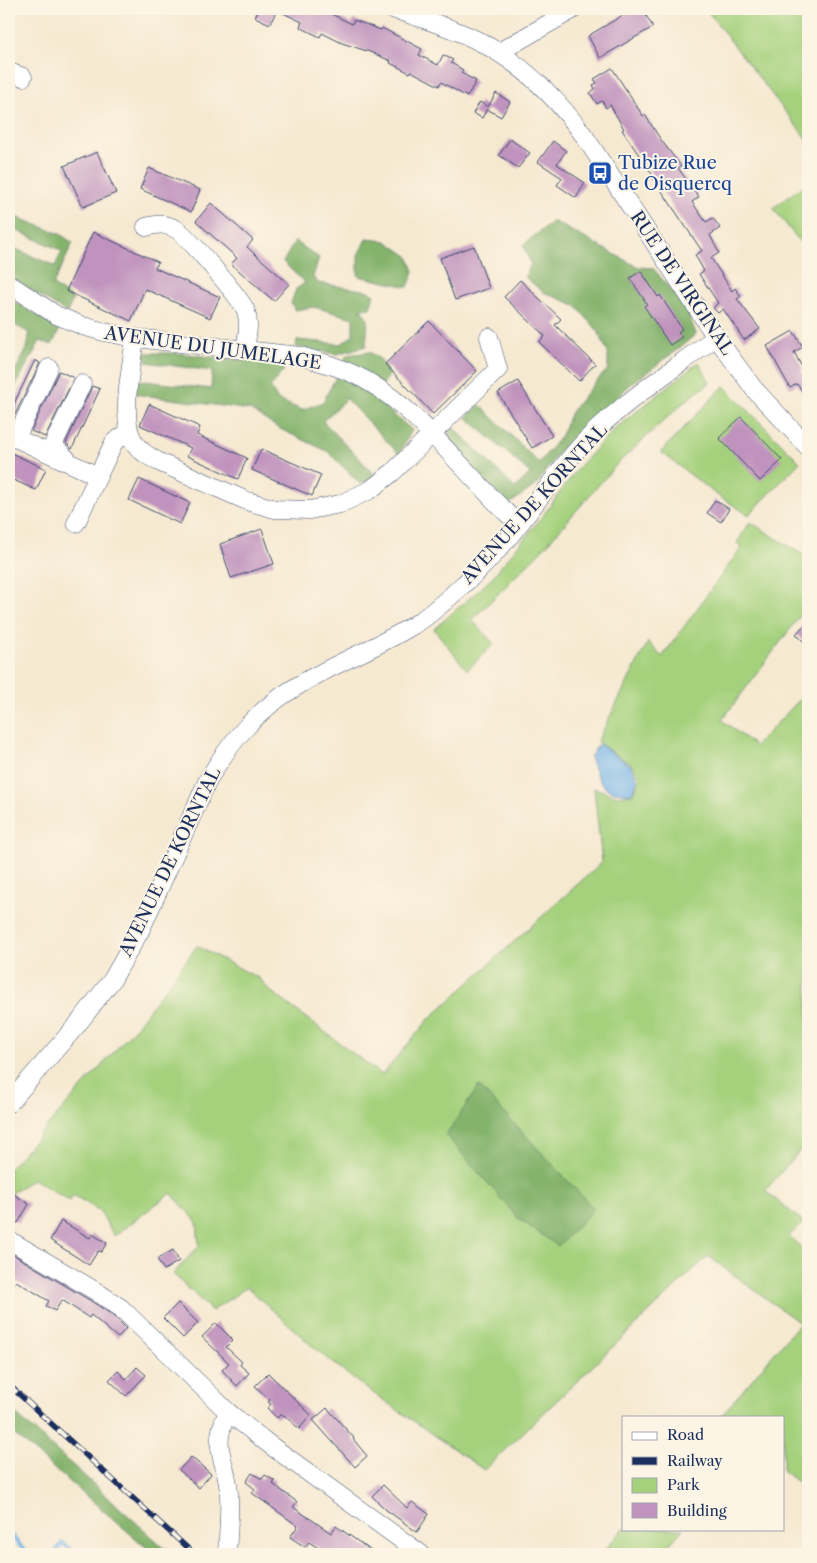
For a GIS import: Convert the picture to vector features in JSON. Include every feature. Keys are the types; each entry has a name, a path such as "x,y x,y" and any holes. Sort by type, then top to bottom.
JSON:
{"street":[{"name":"RUE DE VIRGINAL","path":"392,9 468,35 499,52 529,74 566,110 716,337 754,389 808,446"},
{"path":"499,52 574,9"},
{"path":"146,226 163,223 182,233 237,296 245,308 248,318 248,334 245,349"},
{"name":"AVENUE DU JUMELAGE","path":"9,284 56,315 104,332 135,338 300,356 350,373 394,399 432,434 519,524"},
{"path":"135,338 126,415 129,432 138,448 149,457 247,502 275,509 310,510 340,504 370,490 393,472 498,369 489,337"},
{"name":"AVENUE DE KORNTAL","path":"9,1103 77,1025 112,980 140,931 207,782 219,761 236,738 268,706 299,685 377,646 418,622 467,582 494,555 576,450 612,417 716,337"},
{"path":"49,368 12,437 72,459"},
{"path":"82,384 53,445 98,476"},
{"path":"76,523 114,442 129,432"},
{"path":"9,1240 121,1308 228,1412 270,1445 422,1554"},
{"path":"227,1554 229,1494 220,1453 219,1438 221,1425 228,1412"}],"green space":[{"path":"706,9 808,9 808,141"},
{"path":"808,182 808,252 773,208"},
{"path":"9,214 60,234 73,243 53,285 73,299 67,313 9,276 9,246 55,266 62,251 9,227"},
{"path":"553,221 638,267 653,268 687,310 696,334 628,386 595,423 559,452 536,485 508,505 443,440 453,427 515,488 530,473 466,417 480,405 539,463 560,437 571,412 608,369 608,353 598,331 575,305 543,292 525,277 531,264 523,245"},
{"path":"366,239 386,241 408,256 414,271 408,287 358,276 358,255"},
{"path":"295,241 319,258 313,277 318,283 369,291 374,295 370,308 360,309 368,318 366,346 337,354 296,347 297,340 341,344 353,335 353,318 314,307 295,310 291,303 296,289 305,283 283,262"},
{"path":"9,298 60,329 52,345 40,341 15,387 9,380 26,351 29,338 28,332 9,322"},
{"path":"370,352 381,360 389,376 373,398 412,430 399,454 346,399 323,421 376,476 360,484 327,451 278,428 250,410 135,394 137,380 211,389 212,371 146,362 144,353 176,353 238,360 280,360 284,370 270,387 278,400 302,410 323,402 347,355"},
{"path":"699,362 710,383 684,402 618,463 542,550 472,620 494,644 467,670 434,629 489,581 541,518 581,464 616,428"},
{"path":"724,386 800,462 749,515 717,495 661,452"},
{"path":"750,522 808,558 808,605 722,720 755,746 808,691 808,1141 765,1191 804,1222 789,1236 808,1254 808,1490 784,1472 784,1416 721,1416 800,1323 708,1256 484,1470 356,1381 311,1345 247,1287 212,1311 173,1274 199,1246 197,1222 171,1193 114,1236 100,1211 73,1195 70,1201 33,1179 11,1193 9,1197 9,1169 136,1027 197,946 260,979 269,990 382,1075 429,1019 602,862 594,788 618,796 633,794 640,778 632,765 597,742 648,642 662,657 742,547 737,543"},
{"path":"479,1086 594,1209 558,1246 519,1219 446,1135"},
{"path":"9,1408 171,1554 154,1554 9,1430"},
{"path":"622,1530 682,1530 661,1554 601,1554"}],"water":[{"path":"599,744 631,766 638,780 632,793 614,792 599,780 590,757"}],"building":[{"path":"259,9 321,9 352,24 354,20 381,30 382,28 422,49 419,55 438,65 443,55 453,60 451,63 463,70 461,73 476,81 467,97 441,82 439,86 370,52 342,43 322,33 320,37 300,27 302,22 277,10 270,24 255,17"},
{"path":"633,9 642,9 653,27 600,58 588,36"},
{"path":"612,68 643,116 645,115 681,166 678,168 699,197 692,202 706,222 713,218 720,228 710,235 719,253 711,258 732,291 735,288 741,296 737,299 760,329 744,340 723,309 718,313 713,308 718,303 699,274 704,271 695,255 702,251 622,130 624,129 610,105 606,108 602,101 597,104 590,93 595,89 593,85 597,83 594,79"},
{"path":"496,93 510,102 501,117 487,109 482,118 473,113 480,102 488,107"},
{"path":"510,139 530,153 518,168 499,155"},
{"path":"553,141 566,151 557,164 585,183 576,198 557,185 562,178 538,162"},
{"path":"97,152 116,193 83,207 64,166"},
{"path":"149,168 200,190 191,212 140,189"},
{"path":"211,203 253,240 247,247 289,284 274,301 231,264 237,258 196,221"},
{"path":"93,232 158,262 155,268 220,297 210,318 145,289 131,321 66,291"},
{"path":"474,246 489,288 455,300 440,258"},
{"path":"641,271 658,297 660,295 682,329 678,332 682,337 670,345 644,306 647,304 630,278"},
{"path":"520,280 561,319 555,325 595,364 579,381 539,342 545,336 504,297"},
{"path":"429,321 477,371 433,414 385,364"},
{"path":"793,331 803,347 794,352 808,383 808,400 797,384 790,388 767,346"},
{"path":"35,360 40,363 11,423 9,421 9,414"},
{"path":"59,371 74,378 45,437 31,431"},
{"path":"518,381 552,436 532,448 498,393"},
{"path":"92,386 100,389 72,449 66,443"},
{"path":"149,404 200,427 197,435 247,458 238,479 187,456 191,448 140,425"},
{"path":"741,417 782,460 760,481 719,438"},
{"path":"261,449 321,475 312,496 252,470"},
{"path":"9,452 46,469 36,490 9,478"},
{"path":"139,479 190,503 180,524 129,500"},
{"path":"715,500 729,509 721,522 707,513"},
{"path":"262,529 274,564 231,578 220,544"},
{"path":"808,621 808,646 796,634"},
{"path":"9,1191 29,1204 18,1223 9,1218"},
{"path":"61,1221 90,1238 92,1234 107,1243 101,1252 98,1251 89,1265 50,1240"},
{"path":"173,1250 179,1261 164,1270 157,1259"},
{"path":"9,1252 91,1301 114,1316 126,1328 118,1338 91,1315 89,1318 62,1300 55,1311 46,1306 49,1301 16,1281 9,1294"},
{"path":"178,1303 198,1323 183,1338 163,1318"},
{"path":"216,1323 233,1340 226,1347 242,1362 240,1365 249,1373 237,1386 222,1370 229,1363 202,1337"},
{"path":"137,1367 146,1375 126,1396 109,1380 118,1371 126,1379"},
{"path":"268,1373 311,1415 299,1429 284,1415 281,1414 277,1418 267,1408 271,1404 268,1402 270,1400 255,1386"},
{"path":"327,1408 354,1438 367,1456 355,1467 313,1420"},
{"path":"191,1457 211,1474 199,1488 179,1470"},
{"path":"252,1473 262,1479 265,1475 275,1481 273,1484 297,1502 293,1507 331,1533 336,1526 376,1554 327,1554 309,1542 305,1547 290,1537 298,1526 252,1493 255,1489 246,1482"},
{"path":"383,1485 407,1508 412,1502 429,1514 417,1532 385,1509 372,1496"}],"waterway":[{"path":"9,1533 24,1550 32,1554"},
{"path":"54,1554 62,1543 78,1554"}],"railway":[{"path":"9,1385 194,1554"}],"place":[{"name":"Tubize Rue de Oisquercq","path":"600,173"}]}
